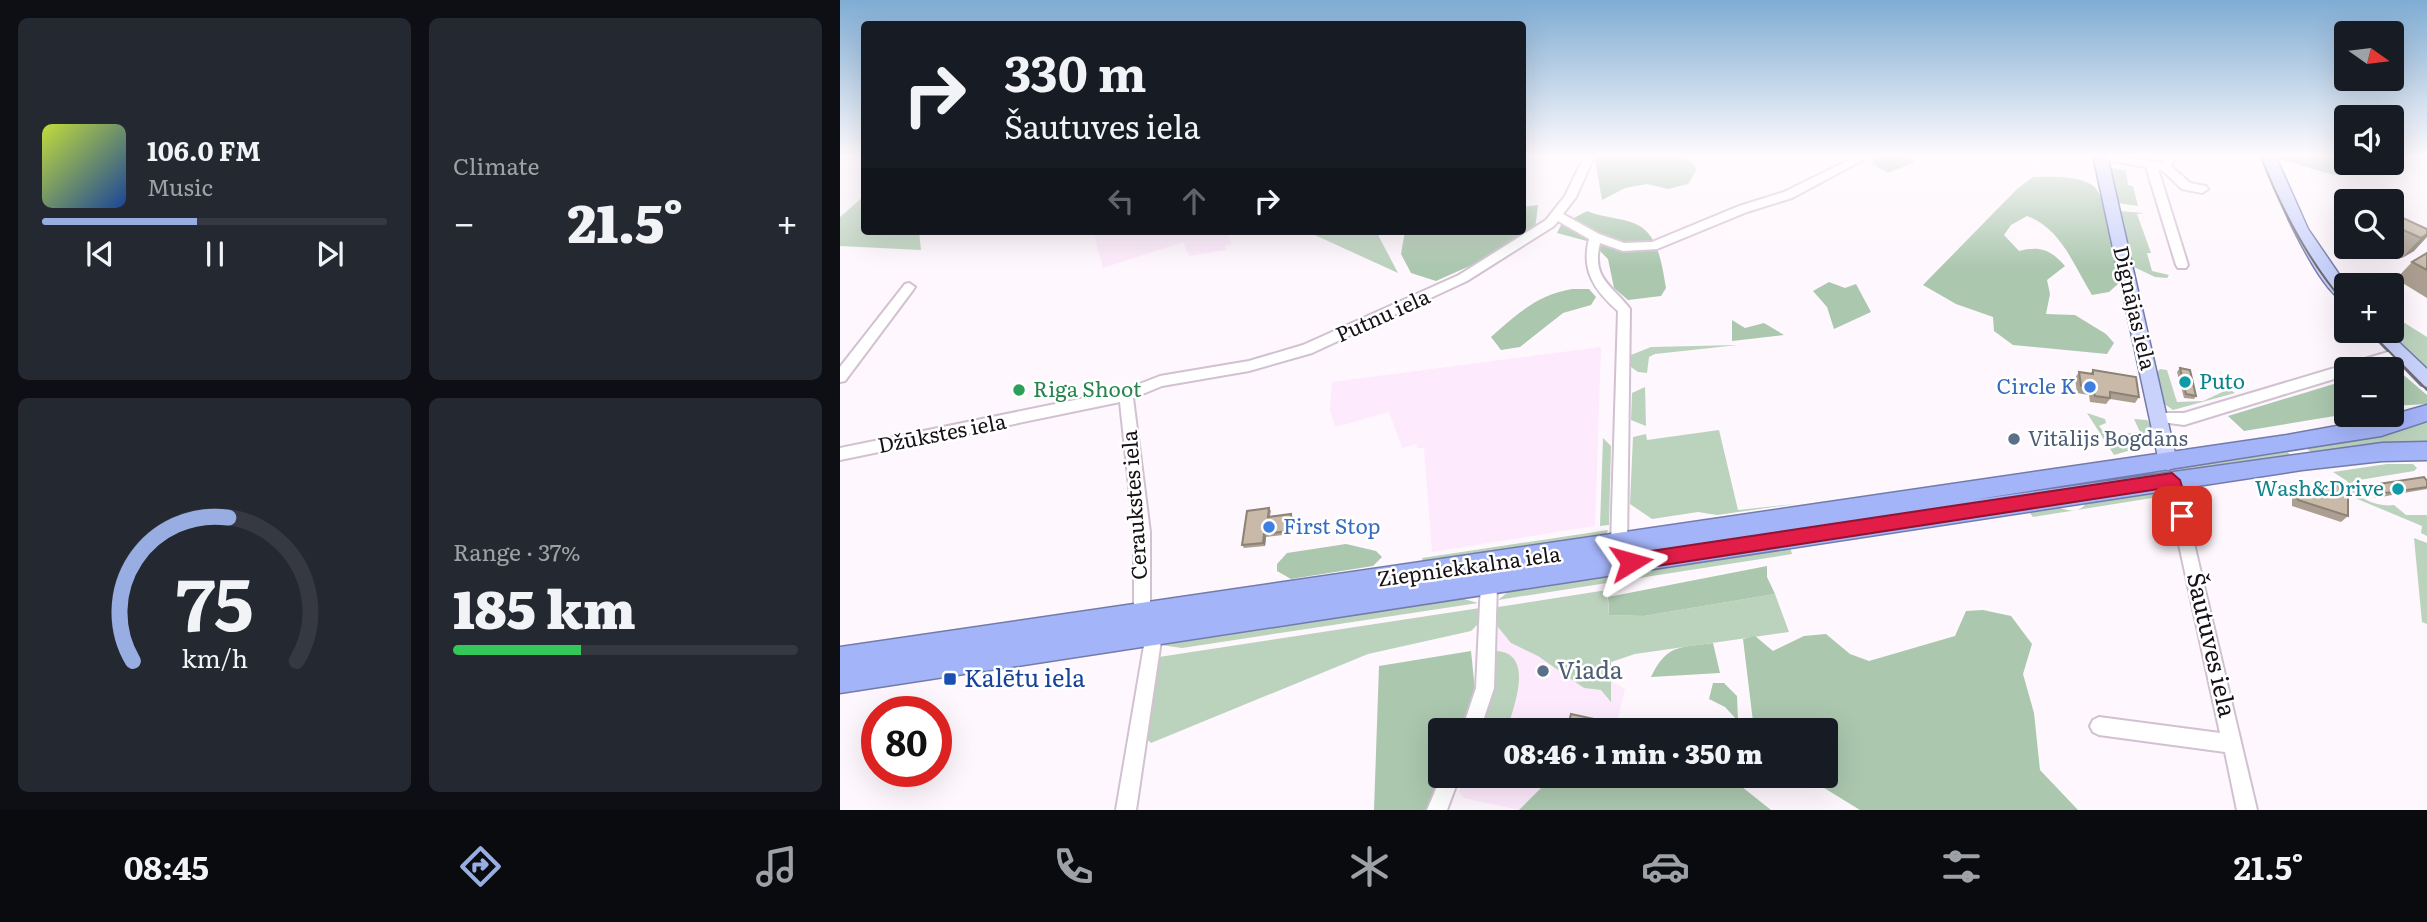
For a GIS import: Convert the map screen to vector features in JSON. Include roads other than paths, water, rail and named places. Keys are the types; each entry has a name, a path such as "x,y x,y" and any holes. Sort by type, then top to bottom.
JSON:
{"highway":[{"name":"Ziepniekkalna iela","path":"840,681 1148,625 2295,452 2427,413"},
{"name":"Ziepniekkalna iela","path":"2295,452 2427,451"},
{"name":"Ziepniekkalna iela","path":"1315,599 1489,583 1614,555"},
{"name":"Ziepniekkalna iela","path":"840,659 1148,625"}],"main road":[{"name":"Dignājas iela","path":"2109,193 2170,471"},
{"path":"2285,193 2299,226 2334,282"},
{"path":"2388,343 2427,380"}],"street":[{"name":"Putnu iela","path":"1126,396 1160,381 1280,358 1329,341 1463,278 1539,232 1556,215 1570,193"},
{"path":"1556,215 1595,237 1623,247 1653,246 1743,209 1792,193"},
{"path":"2160,193 2182,265"},
{"path":"1595,237 1591,251 1597,285 1624,309 1614,555"},
{"path":"840,377 909,286"},
{"path":"2389,357 2398,354"},
{"path":"2159,417 2184,419 2334,374"},
{"name":"Džūkstes iela","path":"840,454 1126,396"},
{"name":"Ceraukstes iela","path":"1126,396 1142,531 1148,625 1126,810"},
{"name":"Šautuves iela","path":"2170,471 2247,810"},
{"path":"1475,718 1485,688 1489,583"},
{"path":"2099,726 2233,744"},
{"path":"1437,810 1446,788"}],"tram line":[{"path":"2276,193 2297,234 2334,290"},
{"path":"2381,343 2427,390"}],"place":[{"name":"Puto","path":"2185,382"},
{"name":"Circle K","path":"2090,387"},
{"name":"Riga Shoot","path":"1019,390"},
{"name":"Vitālijs Bogdāns","path":"2014,439"},
{"name":"Wash&Drive","path":"2398,489"},
{"name":"First Stop","path":"1269,527"},
{"name":"Viada","path":"1543,671"},
{"name":"Kalētu iela","path":"950,679"}]}
